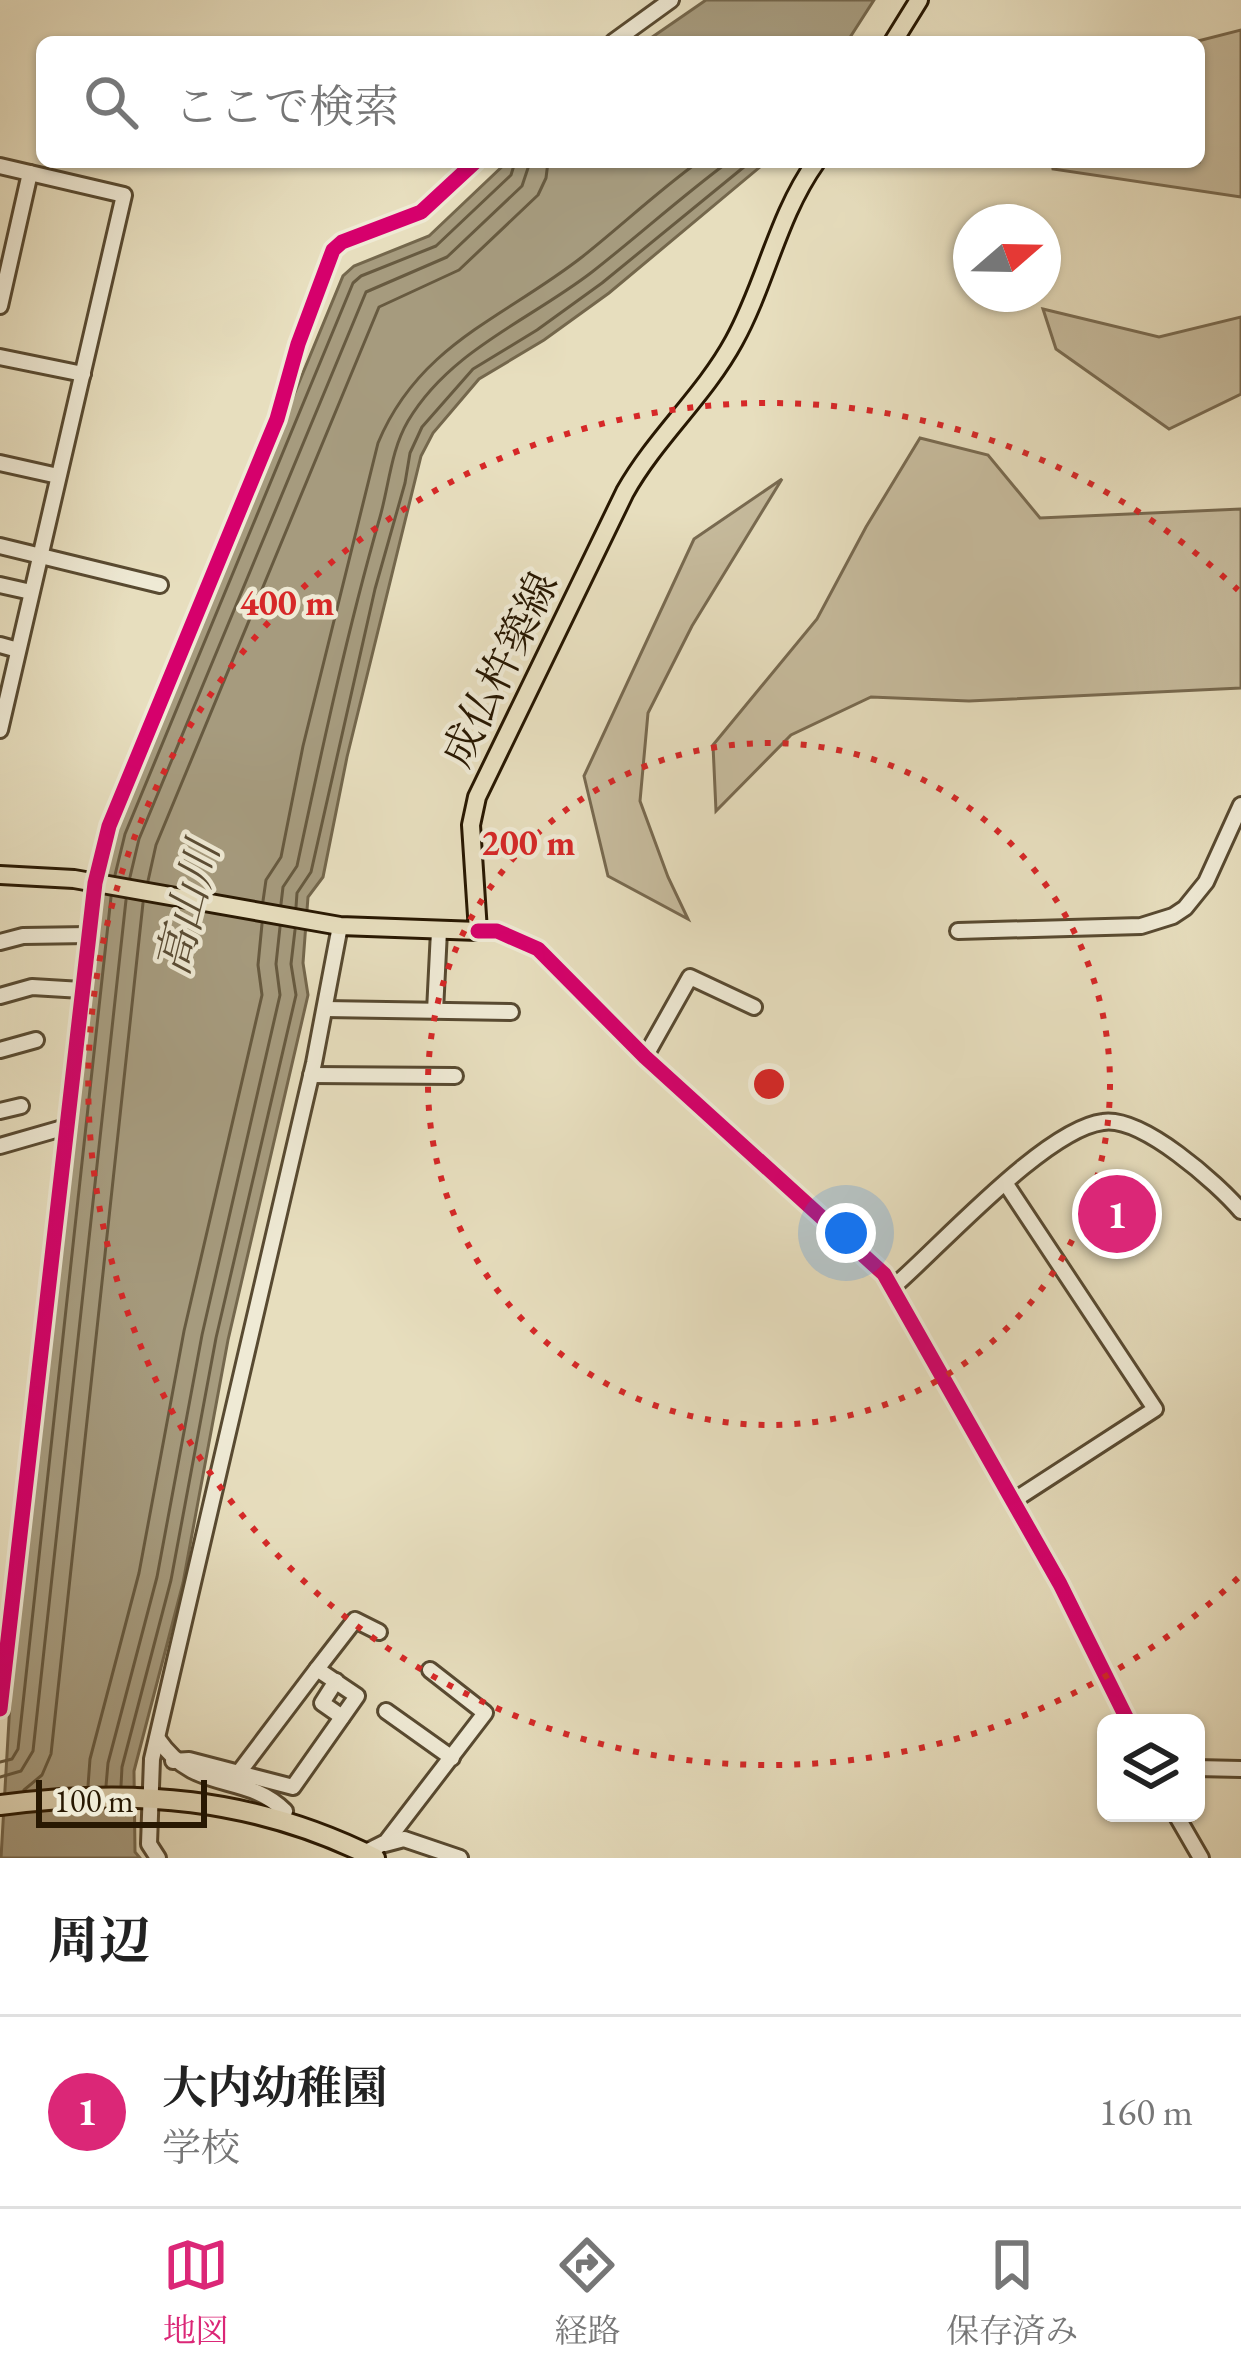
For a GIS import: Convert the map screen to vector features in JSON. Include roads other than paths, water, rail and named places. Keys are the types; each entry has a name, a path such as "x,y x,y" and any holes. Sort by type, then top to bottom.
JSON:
{"highway":[{"path":"0,1805 62,1797 150,1797 219,1806 281,1821 370,1855"}],"main road":[{"path":"897,36 919,0"},
{"name":"成仏杵築線","path":"478,931 470,826 477,796 625,492 644,457 727,353 787,211 812,168"},
{"path":"0,874 37,874 340,926 478,931"}],"street":[{"path":"621,36 671,0"},
{"path":"0,166 124,195 0,730"},
{"path":"0,1709 4,1636 94,883 117,806 277,419 298,344 333,250 342,242 421,212 469,168"},
{"path":"0,306 30,173"},
{"path":"0,357 82,374"},
{"path":"0,463 58,476"},
{"path":"0,546 160,584"},
{"path":"0,584 32,592"},
{"path":"0,645 18,650"},
{"path":"958,931 1141,926 1173,916 1207,882 1241,805"},
{"path":"158,1858 149,1844 152,1759 311,1075 340,926"},
{"path":"435,1011 439,931"},
{"path":"478,931 497,932 538,949 645,1057 884,1274 1060,1584 1125,1714"},
{"path":"0,942 23,936 88,935"},
{"path":"645,1057 690,977 754,1007"},
{"path":"0,996 32,987 82,990"},
{"path":"325,1009 511,1012"},
{"path":"0,1050 36,1040"},
{"path":"311,1075 455,1076"},
{"path":"0,1112 21,1106"},
{"path":"892,1288 1046,1150 1076,1132 1111,1122 1136,1128 1154,1140 1226,1194 1241,1211"},
{"path":"0,1146 66,1127"},
{"path":"1006,1184 1155,1409 1013,1501"},
{"path":"240,1771 355,1620 379,1632"},
{"path":"173,1761 240,1771 293,1787 357,1696 317,1669"},
{"path":"370,1855 386,1842 485,1713 430,1670"},
{"path":"335,1681 322,1702 342,1717"},
{"path":"386,1711 452,1759"},
{"path":"158,1739 173,1761 275,1801 285,1811 281,1821"},
{"path":"1205,1768 1241,1769"},
{"path":"1180,1822 1201,1858"},
{"path":"370,1855 404,1839 460,1858"}],"water":[{"path":"706,0 874,0 851,36 654,36"},
{"name":"高山川","path":"501,168 759,168 609,293 479,379 433,433 421,456 347,757 323,877 308,897 303,963 308,995 228,1340 183,1583 134,1771 135,1852 140,1858 1,1858 12,1668 99,895 114,830 343,276 354,266 429,236"}],"place":[{"name":"大内幼稚園","path":"1117,1214"}]}
